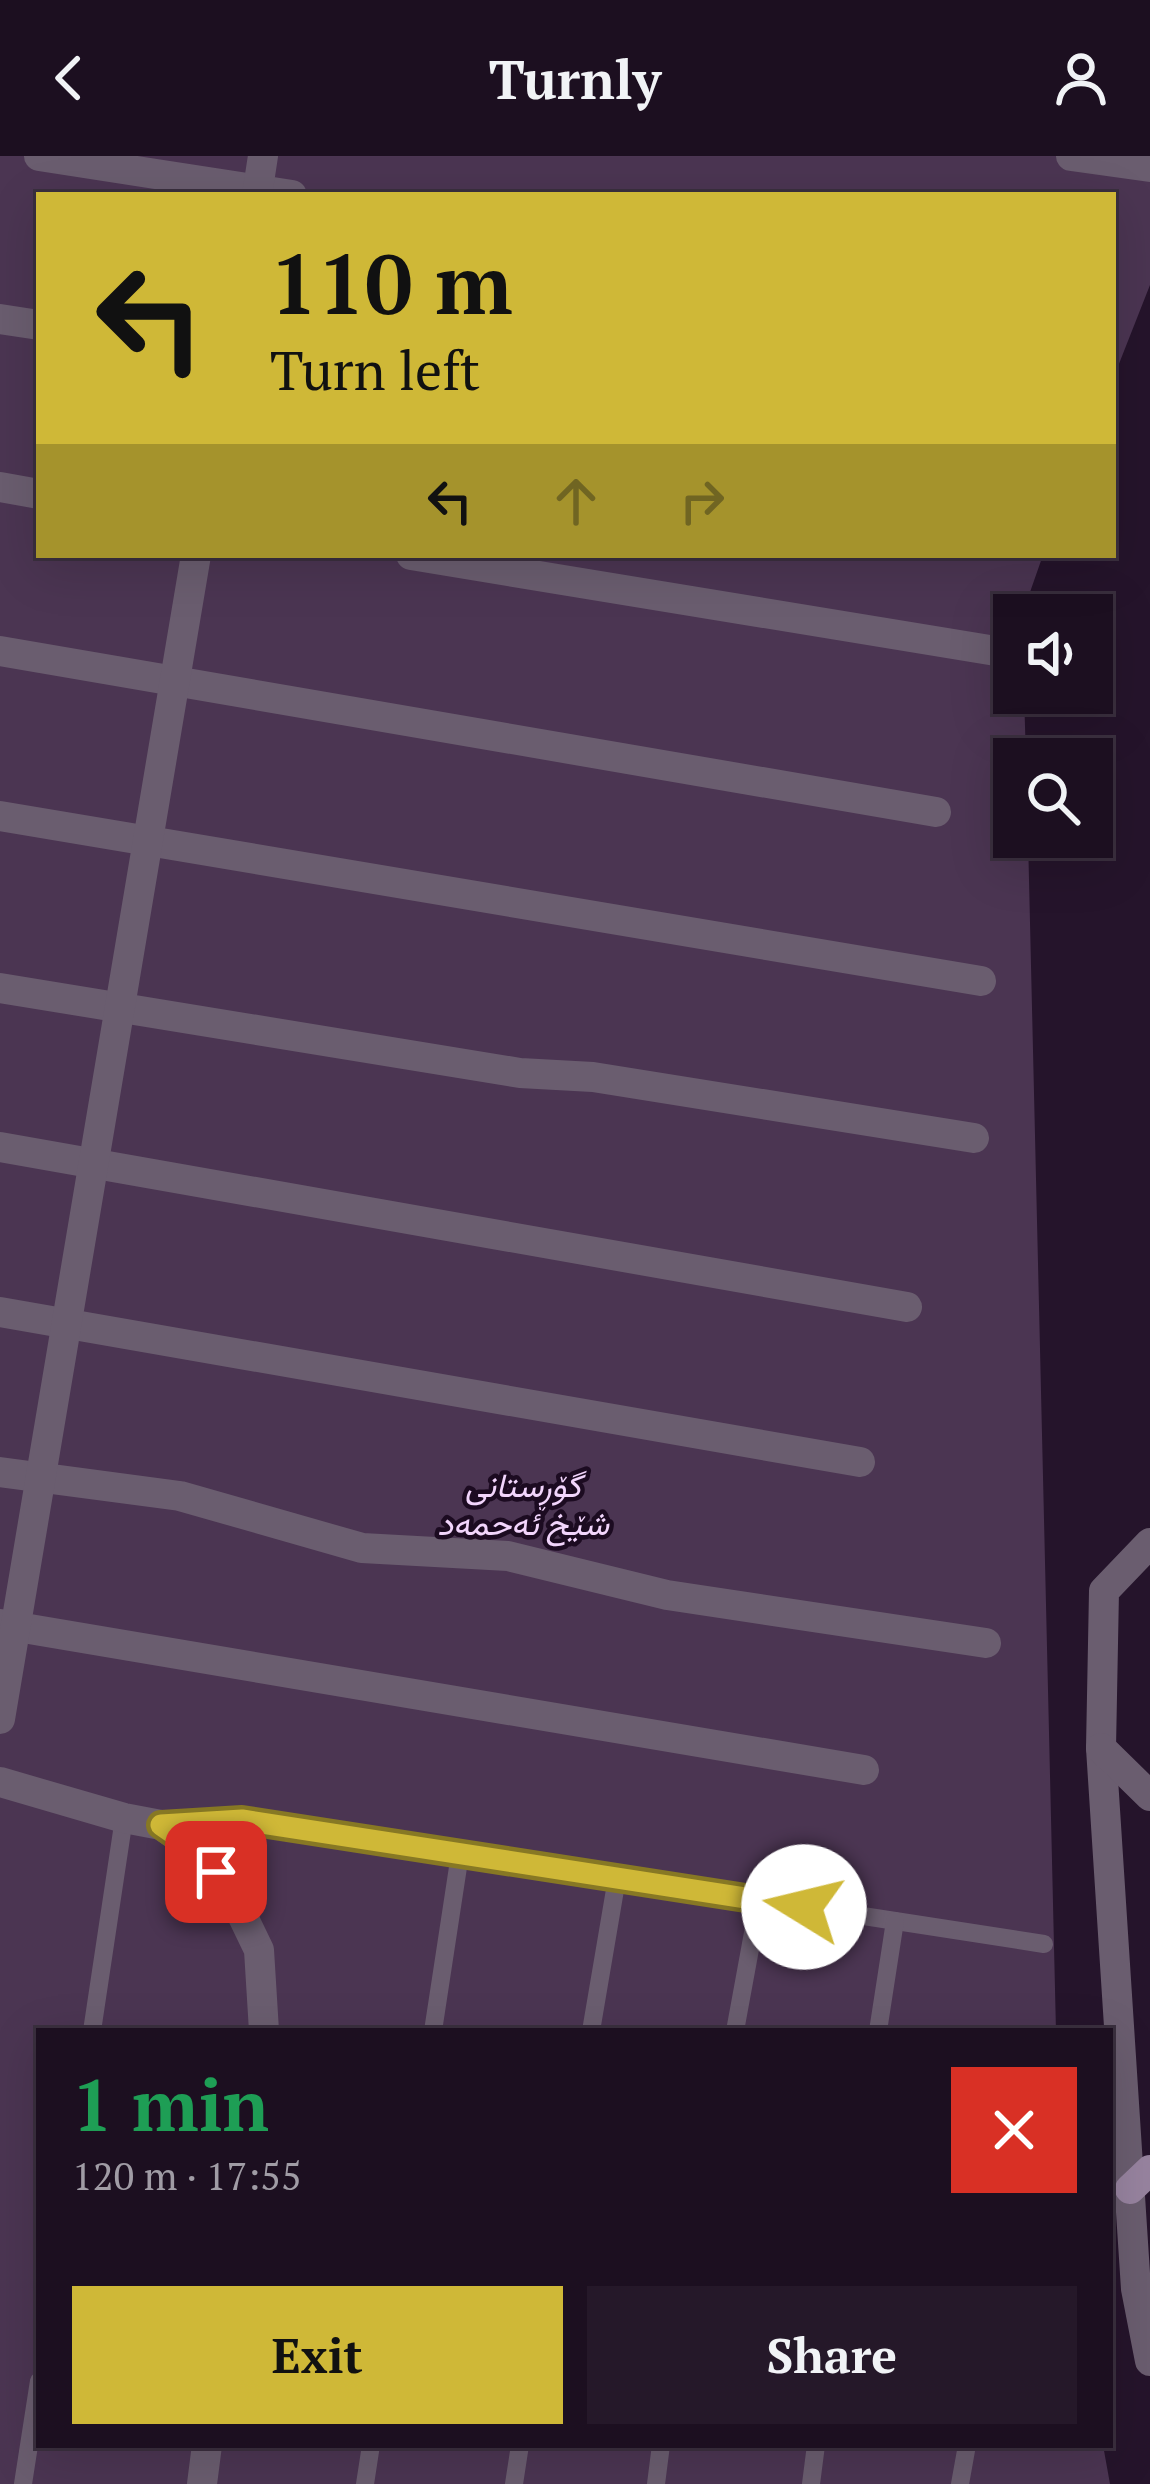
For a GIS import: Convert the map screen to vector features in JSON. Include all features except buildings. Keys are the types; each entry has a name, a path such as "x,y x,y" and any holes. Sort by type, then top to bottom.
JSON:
{"street":[{"path":"39,156 257,192 263,156"},
{"path":"1072,156 1150,167"},
{"path":"0,319 36,325"},
{"path":"0,487 36,493"},
{"path":"0,1720 8,1625 40,1479 195,558"},
{"path":"429,558 993,651"},
{"path":"0,650 936,812"},
{"path":"0,816 981,981"},
{"path":"0,988 520,1073 593,1077 974,1138"},
{"path":"0,1147 908,1307"},
{"path":"0,1312 860,1462"},
{"path":"0,1472 180,1496 362,1547 508,1556 667,1595 986,1643"},
{"path":"1150,1543 1104,1591 1101,1748 1140,2179 1150,2361"},
{"path":"8,1625 864,1770"},
{"path":"1101,1748 1150,1796"},
{"path":"0,1782 161,1825 200,1852 231,1892 260,1950 264,2028"},
{"path":"202,2484 208,2448"}],"lane":[{"path":"92,2028 124,1818"},
{"path":"161,1825 242,1820 1044,1944"},
{"path":"434,2028 460,1854"},
{"path":"592,2028 617,1878"},
{"path":"736,2028 759,1900"},
{"path":"878,2028 895,1921"},
{"path":"23,2484 36,2400"},
{"path":"365,2484 371,2448"},
{"path":"514,2484 520,2448"},
{"path":"656,2484 661,2448"},
{"path":"811,2484 816,2448"},
{"path":"960,2484 966,2448"}],"green space":[{"name":"گۆڕستانی شێخ ئەحمەد","path":"0,156 1150,156 1150,285 1116,371 1116,192 36,192 36,558 1042,558 1029,594 993,594 993,714 1025,714 1025,738 993,738 993,858 1028,858 1056,2028 36,2028 36,2448 1104,2448 1110,2484 0,2484"}],"route":[{"path":"216,1872 200,1852 161,1825 242,1820 804,1907"}]}
